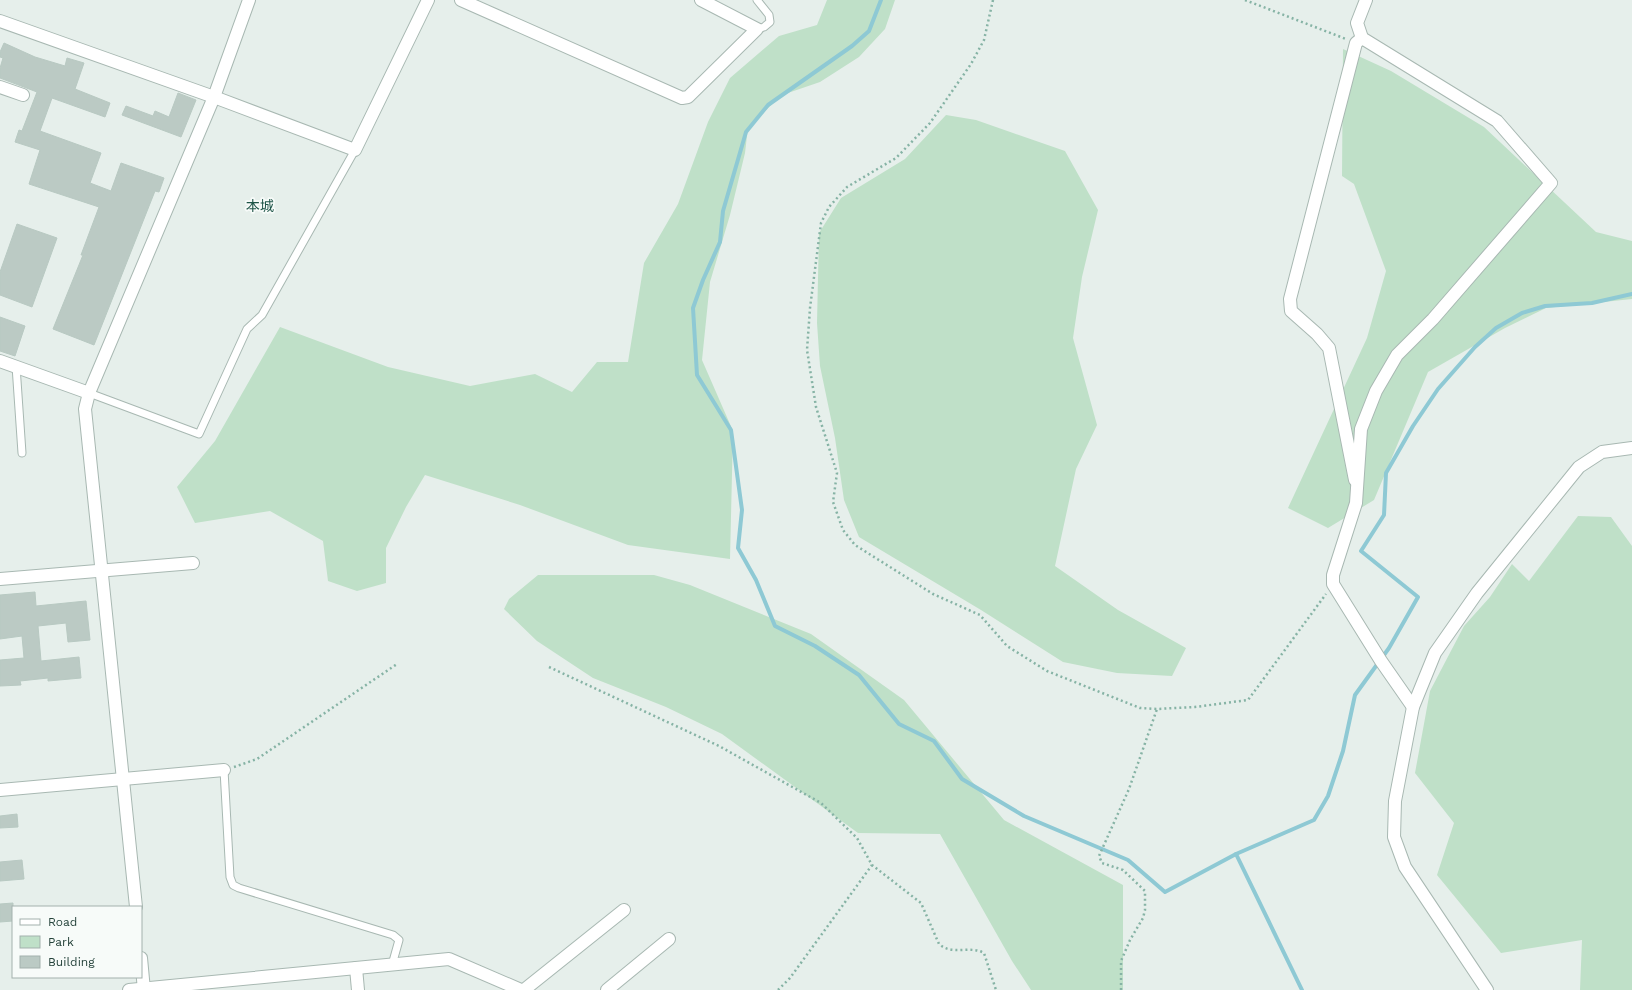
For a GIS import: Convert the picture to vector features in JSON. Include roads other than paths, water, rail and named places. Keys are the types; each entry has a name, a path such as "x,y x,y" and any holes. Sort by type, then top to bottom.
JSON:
{"street":[{"path":"136,906 85,409 89,392 214,97 249,0"},
{"path":"0,21 214,97 355,150 428,0"},
{"path":"462,0 682,98 688,97 757,29 701,0"},
{"path":"1358,493 1329,348 1317,334 1291,311 1290,300 1359,40 1356,23 1366,0"},
{"path":"1359,40 1497,121 1551,183 1433,318 1397,355 1376,391 1362,429 1358,493 1333,575 1334,584 1381,661 1413,707"},
{"path":"0,87 23,95"},
{"path":"0,361 89,392"},
{"path":"1487,990 1405,867 1394,837 1395,801 1413,707 1434,653 1477,593 1579,467 1602,452 1632,448"},
{"path":"0,579 193,563"},
{"path":"0,790 224,770"},
{"path":"524,990 624,910"},
{"path":"608,990 670,939"},
{"path":"129,990 449,959 521,990"},
{"path":"142,968 144,989"},
{"path":"356,968 358,990"}],"lane":[{"path":"757,0 769,15 770,22 764,27 757,29"},
{"path":"89,392 199,434 247,329 262,315 355,150"},
{"path":"16,366 22,453"},
{"path":"224,770 230,877 233,885 393,934 399,940 392,965"}],"waterway":[{"path":"881,0 869,31 852,46 768,105 746,132 723,211 720,242 703,280 693,308 697,375 731,430 742,510 738,548 756,580 775,626 815,646 859,675 899,724 934,741 962,779 1024,816 1128,860 1165,892 1236,854 1314,820 1328,796 1343,751 1355,695 1389,648 1418,597 1361,551 1384,515 1386,473 1413,426 1438,389 1475,347 1496,328 1522,313 1545,306 1592,303 1632,294"},
{"path":"1236,854 1302,990"}],"district":[{"name":"本城","path":"260,206"}]}
